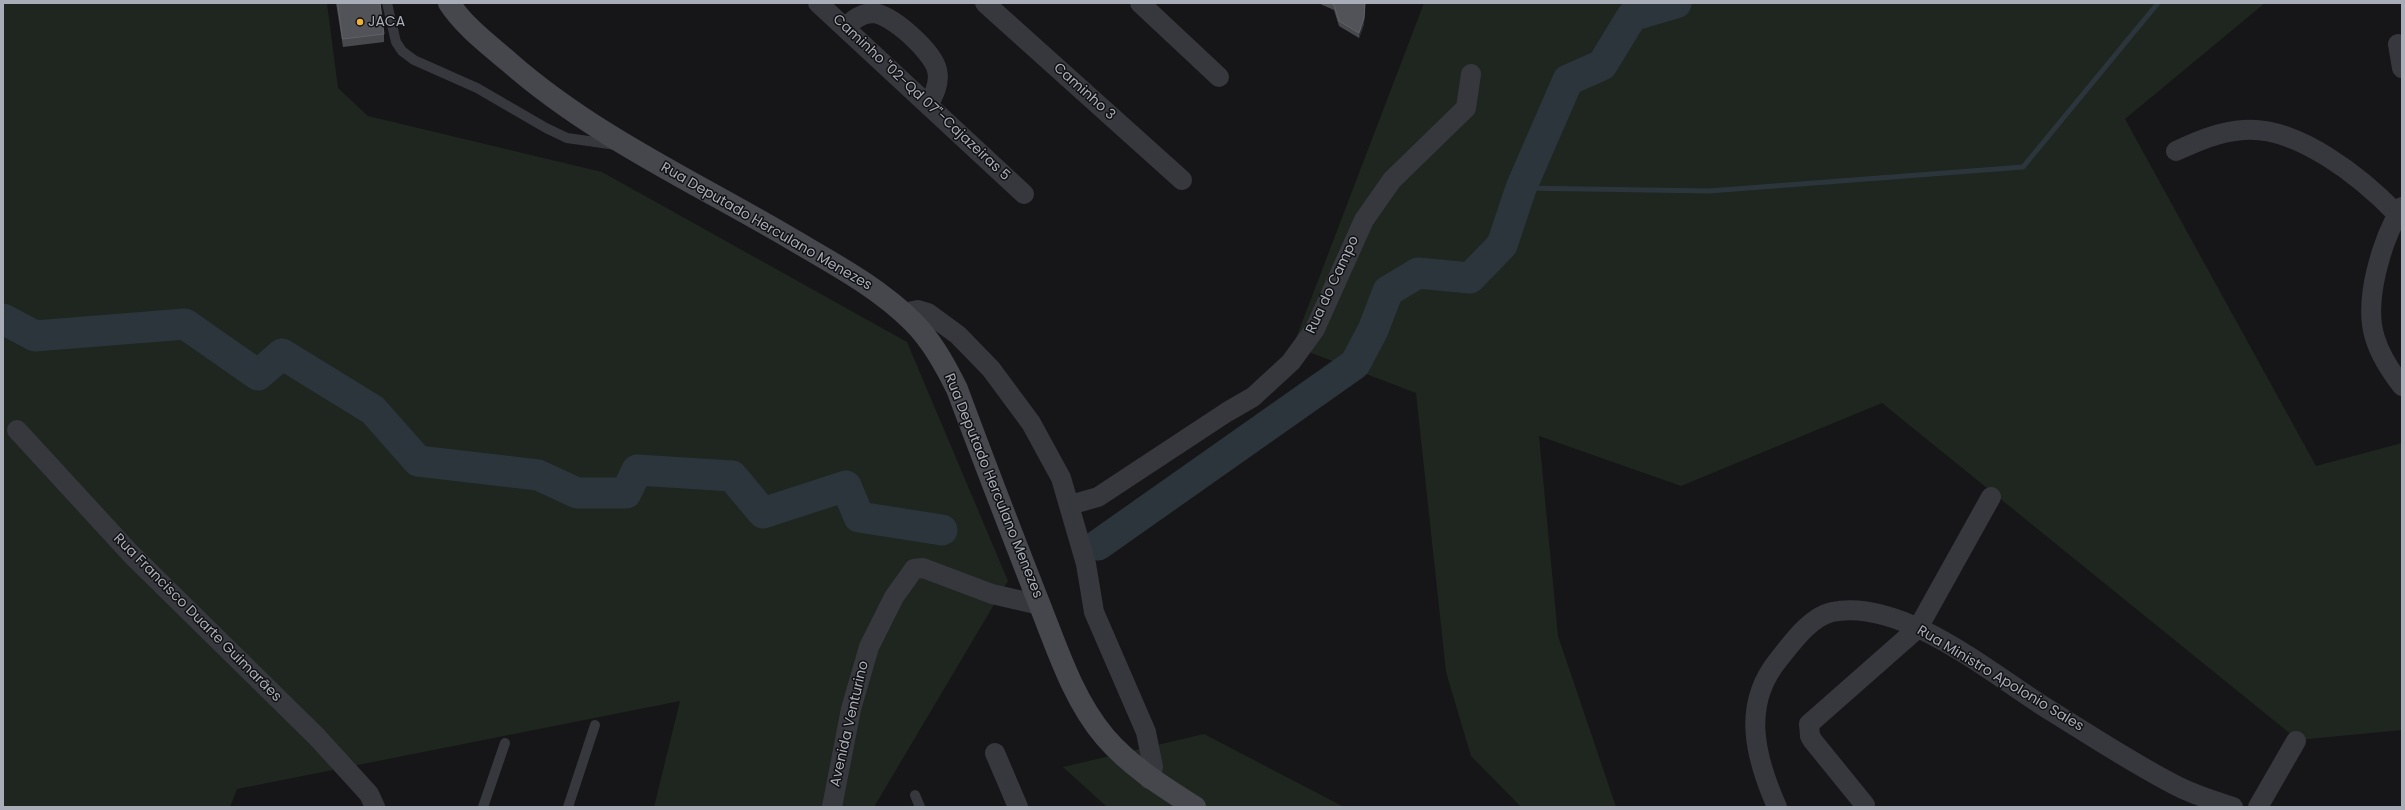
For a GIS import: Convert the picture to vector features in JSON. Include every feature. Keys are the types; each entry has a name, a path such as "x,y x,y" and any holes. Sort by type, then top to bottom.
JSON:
{"main road":[{"name":"Rua Deputado Herculano Menezes","path":"449,3 477,34 533,84 627,145 832,262 880,294 903,313 925,336 942,360 957,389 1040,605 1073,684 1093,720 1128,762 1149,778 1195,807"}],"street":[{"name":"Caminho 3","path":"985,3 1182,180"},
{"path":"1140,3 1219,77"},
{"name":"Caminho \"02-Qd 07\"-Cajazeiras 5","path":"830,7 845,28 1024,194"},
{"path":"845,28 863,15 872,13 883,15 893,21 921,46 934,60 938,78 936,88 928,105"},
{"path":"2398,44 2402,68"},
{"name":"Rua do Campo","path":"1070,505 1098,498 1227,412 1253,397 1286,367 1315,329 1364,220 1392,180 1466,108 1471,74"},
{"path":"2176,151 2218,133 2243,130 2284,137 2313,148 2345,168 2400,211 2384,243 2378,264 2372,302 2372,322 2375,339 2402,386"},
{"path":"903,313 918,310 928,313 958,335 991,369 1031,422 1061,478 1086,564 1094,612 1146,732 1153,767 1149,778"},
{"name":"Rua Francisco Duarte Guimarães","path":"17,430 131,554 317,737 368,794 375,807"},
{"path":"1865,805 1813,741 1810,736 1810,724 1918,628 1991,497"},
{"name":"Avenida Venturino","path":"832,807 851,710 868,647 894,596 914,569 923,568 992,594 1040,605"},
{"name":"Rua Ministro Apolonio Sales","path":"1777,807 1760,764 1754,720 1756,704 1767,674 1816,618 1826,614 1862,612 1879,614 1918,628 1972,658 2192,800 2233,807"},
{"path":"2258,807 2296,741"},
{"path":"995,753 1018,807"}],"lane":[{"path":"387,3 396,42 414,60 477,88 546,128 567,138 598,144 627,145"},
{"path":"568,807 595,725"},
{"path":"483,807 505,743"},
{"path":"915,795 920,807"}],"shaded area":[{"path":"3,3 327,3 338,88 368,116 602,172 907,342 1008,581 874,807 654,807 680,701 237,789 230,807 3,807"},
{"path":"1424,3 2265,3 2125,119 2316,466 2402,443 2402,730 2298,740 1882,403 1681,486 1539,436 1558,636 1616,807 1521,807 1471,756 1446,672 1416,393 1293,346"},
{"path":"1204,734 1344,807 1107,807 1063,767"}],"building":[{"name":"JACA","path":"338,3 380,3 384,34 343,39"},
{"path":"1330,3 1365,3 1364,18 1359,33 1339,21 1334,5"}],"waterway":[{"path":"1098,545 1355,364 1373,330 1388,291 1418,273 1470,278 1502,245 1521,188 1568,80 1602,65 1632,16 1676,3"},
{"path":"1521,188 1709,191 2023,167 2158,3"},
{"path":"3,319 35,336 185,324 258,375 282,354 373,410 418,461 538,475 577,493 626,493 637,470 732,476 763,513 846,486 859,517 942,530"}],"place":[{"name":"JACA","path":"360,22"}]}
